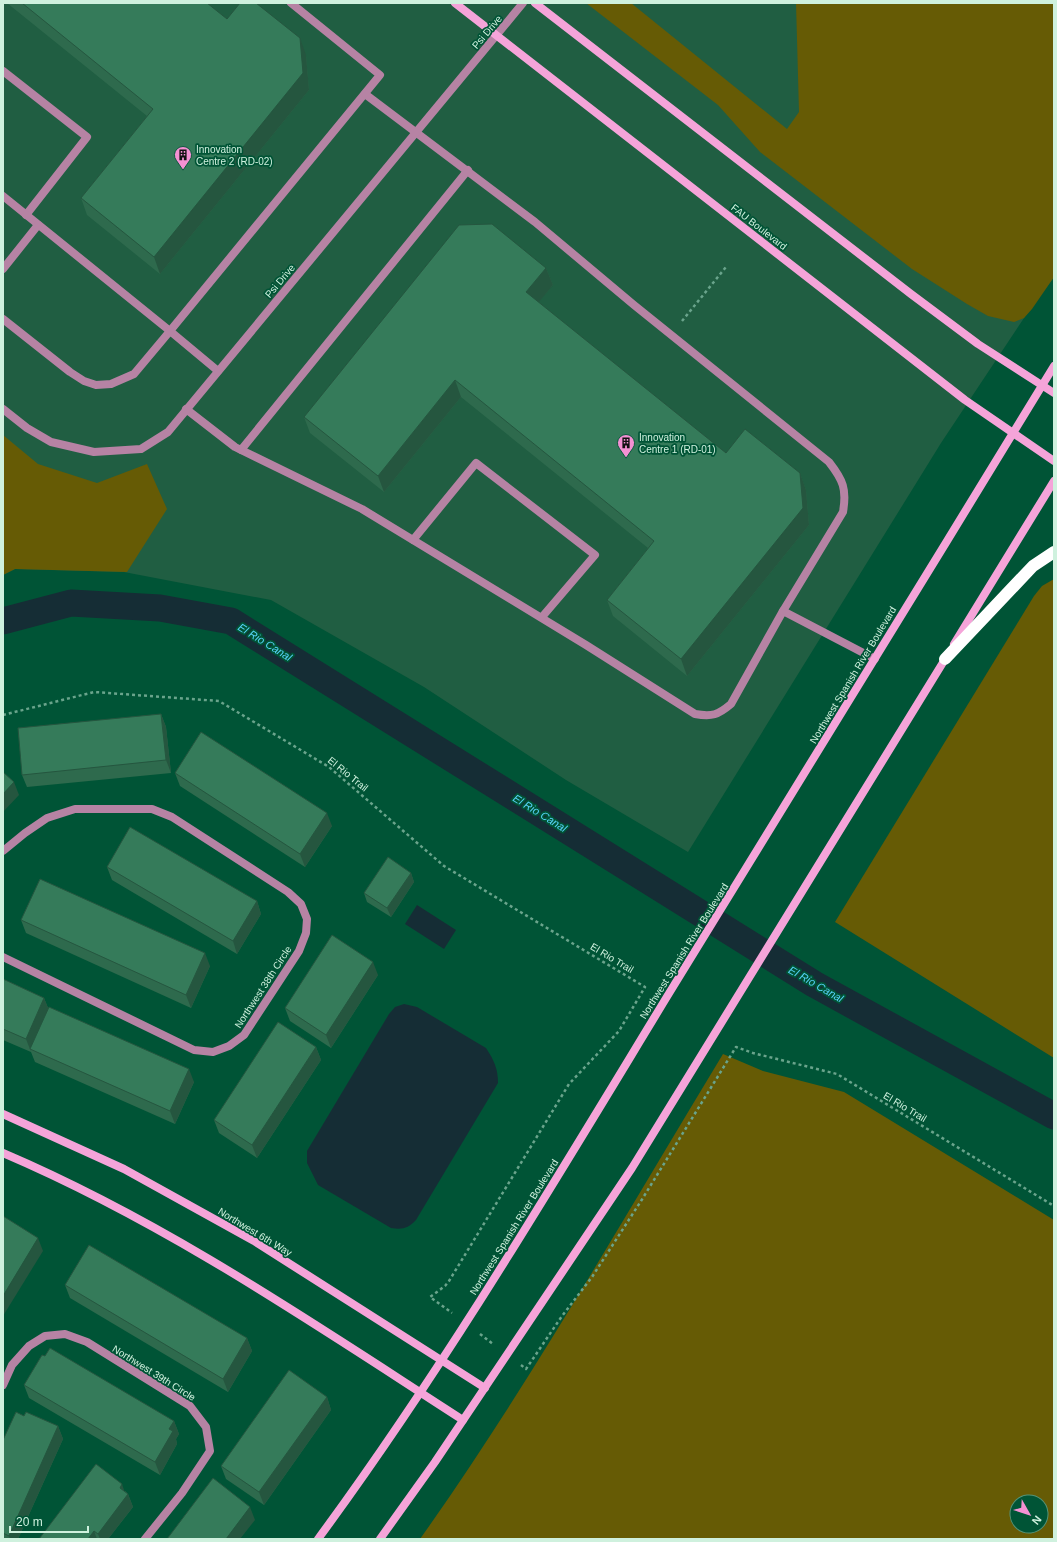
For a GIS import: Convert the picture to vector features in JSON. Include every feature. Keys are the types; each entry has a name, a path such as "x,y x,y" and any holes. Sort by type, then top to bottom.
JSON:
{"highway":[{"path":"945,659 1033,566 1054,552"}],"main road":[{"name":"FAU Boulevard","path":"455,3 965,400 1054,461"},
{"path":"535,3 911,294 978,344 1054,393"},
{"name":"Northwest Spanish River Boulevard","path":"318,1539 393,1435 441,1361 748,868 1054,366"},
{"path":"380,1539 485,1388 623,1181 1054,481"},
{"name":"Northwest 6th Way","path":"3,1114 124,1168 254,1241 485,1388"},
{"path":"3,1153 43,1170 155,1226 234,1273 463,1420"}],"street":[{"path":"3,319 70,372 84,381 96,385 111,384 134,374 380,75 291,3"},
{"name":"Psi Drive","path":"3,409 27,428 51,442 94,452 141,449 168,432 523,3"},
{"path":"3,71 87,137 26,215"},
{"path":"186,409 241,450 362,509 542,617 695,714 707,716 721,713 731,704 783,611 843,512 845,497 844,484 829,462 671,335 535,222 468,170 365,94"},
{"path":"241,450 468,170"},
{"path":"3,196 218,371"},
{"path":"3,269 38,225"},
{"path":"414,540 476,463 595,554 542,617"},
{"path":"783,611 875,659"},
{"name":"Northwest 38th Circle","path":"3,851 25,833 47,818 75,809 152,809 172,817 288,892 301,904 307,919 306,933 299,951 244,1035 229,1046 213,1052 194,1050 3,957"},
{"name":"Northwest 39th Circle","path":"3,1385 12,1365 29,1346 44,1336 65,1334 87,1342 190,1406 206,1427 210,1451 182,1493 146,1539"}],"path":[{"path":"671,335 726,267"},
{"name":"El Rio Trail","path":"3,715 94,692 219,701 329,767 444,866 645,987 619,1032 569,1084 449,1281 445,1286 430,1297"},
{"name":"El Rio Trail","path":"526,1369 600,1265 736,1047 753,1054 837,1074 1054,1206"}],"shaded area":[{"path":"3,3 1054,3 1054,277 1024,318 941,443 688,852 566,780 424,687 271,600 124,572 15,569 3,575"},
{"path":"586,3 631,3 787,129 799,112 796,3 1054,3 1054,277 1024,318 1014,322 988,316 967,304 912,269 760,152 718,105"},
{"path":"3,435 38,464 97,483 147,464 167,509 127,572 15,569 3,575"},
{"path":"1054,579 1054,1058 835,922 1034,596 1042,586"},
{"path":"723,1054 763,1071 844,1092 1054,1220 1054,1539 420,1539 500,1421 613,1238"}],"water":[{"path":"417,905 456,930 444,949 405,924"},
{"path":"404,1004 417,1007 486,1048 495,1065 498,1083 416,1220 408,1227 399,1229 391,1228 318,1185 307,1163 307,1151 389,1014 395,1007"}],"building":[{"name":"Innovation Centre 2 (RD-02)","path":"22,3 207,3 227,19 240,3 256,3 300,38 303,73 154,257 81,198 153,109"},
{"name":"Innovation Centre 1 (RD-01)","path":"492,224 546,268 526,292 726,453 745,429 800,473 803,508 681,659 607,600 654,541 455,380 378,476 304,417 459,225"},
{"path":"161,714 166,760 22,775 18,728"},
{"path":"201,732 327,813 300,854 175,773"},
{"path":"3,772 14,782 3,794"},
{"path":"130,827 257,901 233,941 107,867"},
{"path":"388,857 411,873 387,908 364,893"},
{"path":"40,879 205,953 186,995 21,920"},
{"path":"332,935 373,962 326,1035 285,1008"},
{"path":"3,979 44,998 26,1039 3,1029"},
{"path":"49,1007 189,1069 170,1111 30,1049"},
{"path":"278,1022 316,1047 252,1145 214,1120"},
{"path":"3,1216 38,1238 3,1296"},
{"path":"89,1245 247,1338 223,1379 65,1285"},
{"path":"50,1348 174,1421 169,1429 173,1431 155,1462 24,1385 42,1355 45,1356"},
{"path":"289,1370 327,1397 259,1492 221,1466"},
{"path":"16,1412 24,1416 26,1412 58,1426 9,1536 3,1533 3,1440"},
{"path":"96,1464 122,1484 120,1488 128,1494 98,1534 94,1531 88,1539 39,1539"},
{"path":"213,1478 250,1507 226,1539 167,1539"}],"waterway":[{"name":"El Rio Canal","path":"3,621 71,603 160,608 231,621 814,984 1054,1116"}],"place":[{"name":"Innovation Centre 2 (RD-02)","path":"183,170"},
{"name":"Innovation Centre 1 (RD-01)","path":"626,458"}]}
